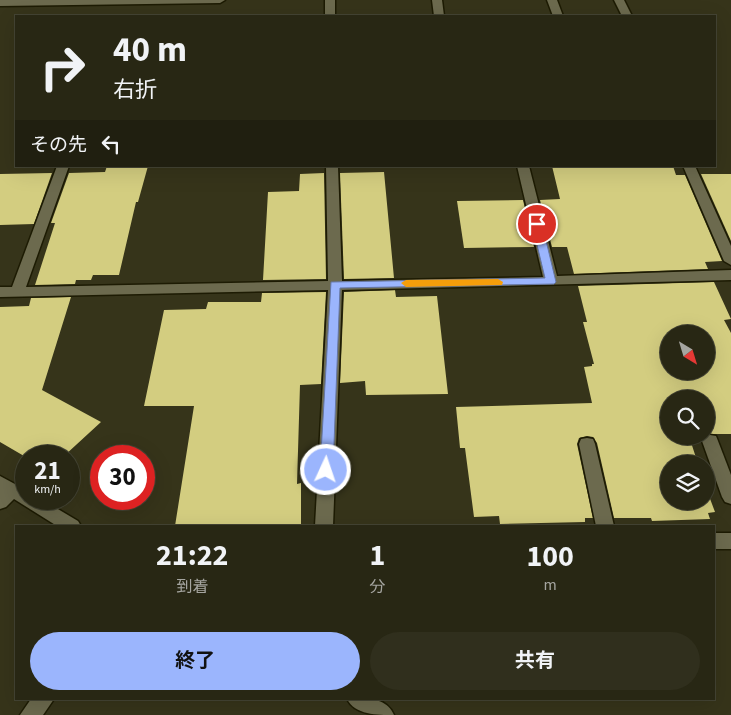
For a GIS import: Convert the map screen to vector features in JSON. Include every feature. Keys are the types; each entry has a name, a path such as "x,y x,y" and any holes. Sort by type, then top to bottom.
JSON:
{"street":[{"path":"0,3 220,0"},
{"path":"330,0 330,15"},
{"path":"437,0 439,15"},
{"path":"552,0 558,15"},
{"path":"619,0 626,15"},
{"path":"17,292 62,167"},
{"path":"324,525 335,284 332,167"},
{"path":"523,167 551,282"},
{"path":"0,292 335,284 551,282 730,273 689,167"},
{"path":"588,444 605,525"},
{"path":"712,445 731,497"},
{"path":"13,494 70,525"},
{"path":"715,541 731,541"},
{"path":"30,715 43,700"},
{"path":"359,700 384,715"}],"building":[{"path":"107,167 148,167 138,202 136,202 119,275 93,275 91,280 76,280 75,284 35,285 55,223 51,223 69,173 105,172"},
{"path":"552,167 673,167 676,175 685,175 722,261 705,262 708,269 574,274 567,247 552,247 540,200 560,199"},
{"path":"384,172 394,278 344,279 340,173"},
{"path":"52,173 34,224 0,225 0,174"},
{"path":"324,173 326,279 263,280 268,192 299,191 300,174"},
{"path":"701,174 731,174 731,241"},
{"path":"523,200 534,247 464,248 457,201"},
{"path":"714,282 731,319 724,320 731,333 731,434 715,434 715,390 660,390 660,445 692,445 695,455 660,455 660,510 714,510 715,512 708,513 710,519 652,521 651,518 614,518 597,443 593,437 587,436 579,438 577,444 593,518 585,518 585,522 500,524 499,516 474,517 465,448 460,448 456,407 592,403 584,367 594,364 583,322 587,322 578,286"},
{"path":"395,290 396,297 437,296 448,394 366,395 365,381 340,383 344,292"},
{"path":"326,292 321,384 300,385 297,484 301,483 301,525 175,525 194,406 144,406 164,310 206,309 208,302 261,302 262,293"},
{"path":"71,297 42,390 101,422 76,445 15,445 15,451 0,442 0,307 29,306 31,298"}],"slow traffic":[{"path":"406,283 498,282"}],"route":[{"path":"326,470 335,284 551,282 537,224"}]}
